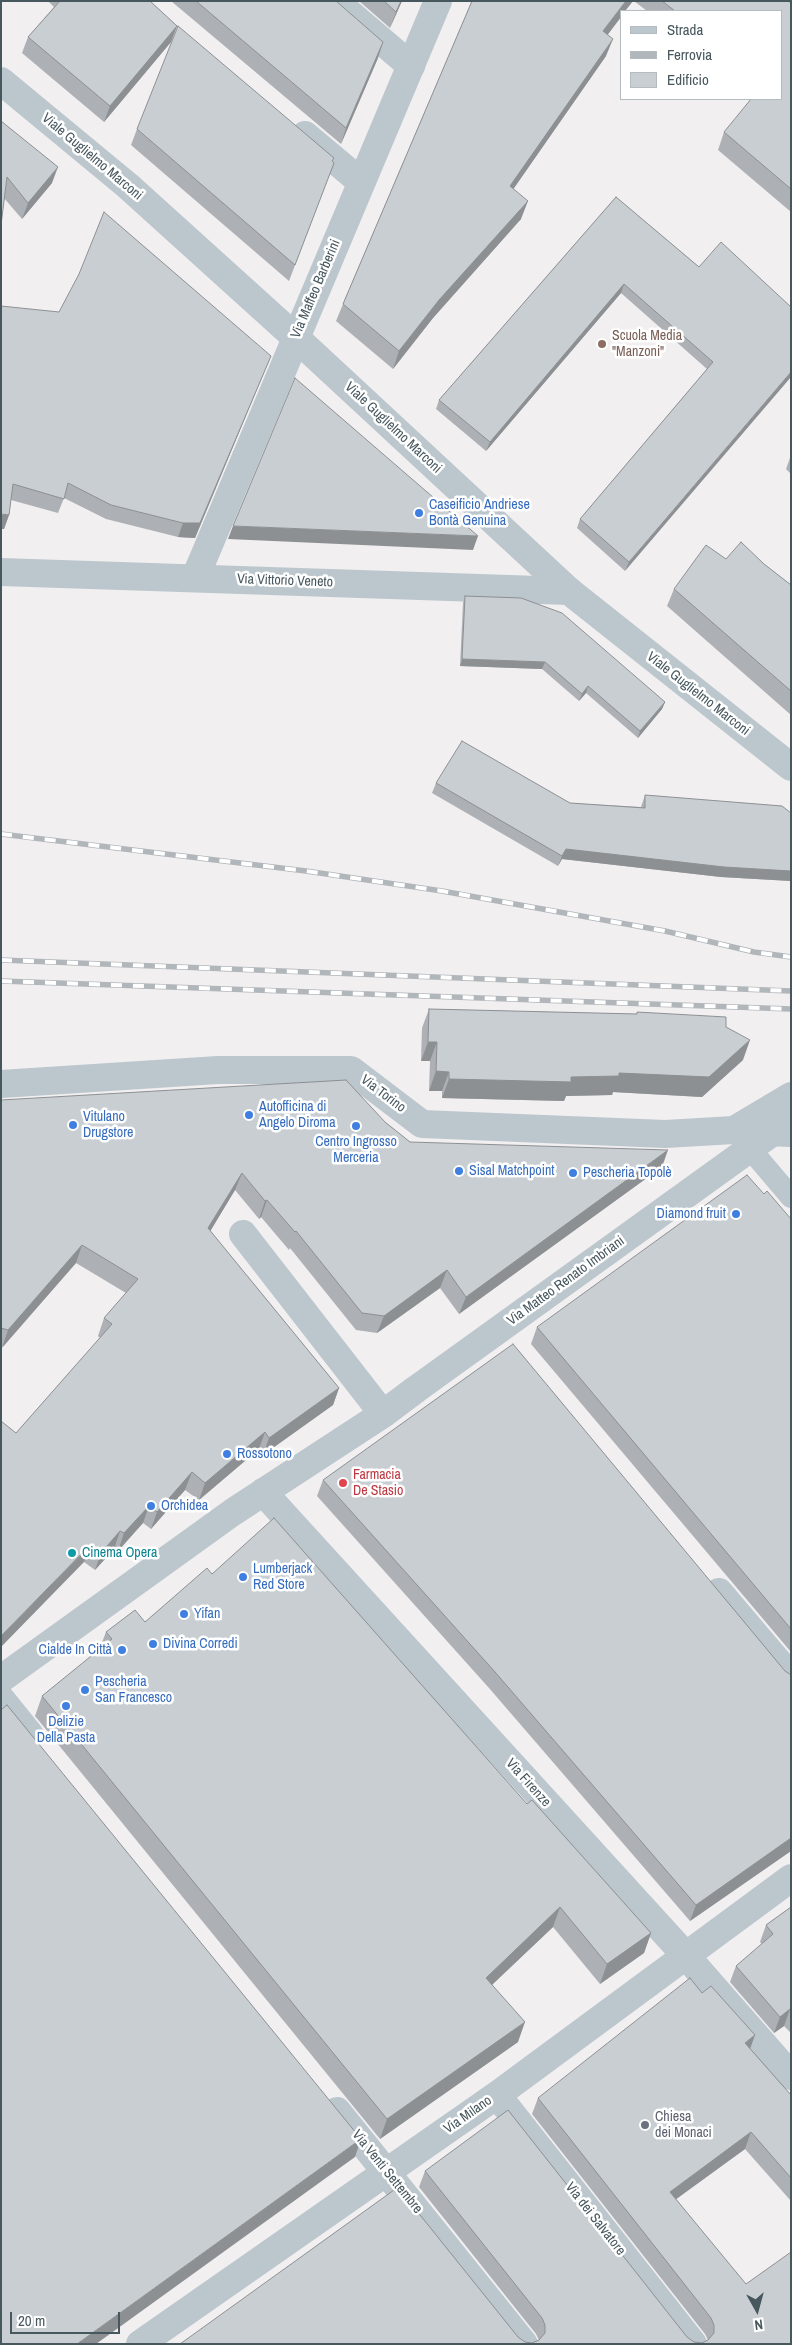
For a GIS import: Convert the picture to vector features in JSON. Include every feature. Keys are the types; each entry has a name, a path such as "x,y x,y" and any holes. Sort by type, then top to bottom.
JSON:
{"street":[{"path":"335,1 411,66"},
{"name":"Via Maffeo Barberini","path":"195,578 438,1"},
{"name":"Viale Guglielmo Marconi","path":"1,81 128,186 295,337 569,591 791,767"},
{"path":"287,120 361,182"},
{"name":"Via Vittorio Veneto","path":"1,572 569,591"},
{"name":"Via Torino","path":"1,1084 218,1070 351,1070 422,1124 665,1134 734,1130 791,1134"},
{"name":"Via Torino","path":"734,1130 791,1096"},
{"name":"Via Matteo Renato Imbriani","path":"1,1679 263,1492 384,1414 791,1119"},
{"path":"243,1234 384,1414"},
{"name":"Via Firenze","path":"263,1492 687,1957 791,2076"},
{"path":"701,1570 791,1677"},
{"path":"1,1699 46,1754"},
{"name":"Via Milano","path":"152,2340 386,2171 497,2095 687,1957 791,1878"},
{"name":"Via Venti Settembre","path":"323,2094 524,2344"},
{"name":"Via dei Salvatore","path":"497,2095 693,2344"}],"lane":[{"path":"734,1130 791,1197"}],"building":[{"path":"60,1 150,1 177,26 110,106 28,37"},
{"path":"196,1 336,1 383,42 346,128"},
{"path":"384,1 401,1 396,12"},
{"path":"472,1 626,1 603,31 613,39 510,186 528,201 439,300 399,351 343,304"},
{"path":"662,1 788,1 791,3 791,189 724,132 750,100 782,100 782,10 674,10"},
{"path":"178,26 334,158 332,161 334,163 295,265 137,129"},
{"path":"1,121 58,167 28,203 7,177 1,225"},
{"path":"616,197 699,267 721,242 791,307 791,372 629,562 580,519 713,362 624,284 490,442 439,400"},
{"path":"104,212 271,356 200,523 183,523 111,505 68,483 64,499 13,484 9,515 1,514 1,306 59,312 79,274"},
{"path":"295,378 478,536 233,526"},
{"path":"741,542 764,564 791,585 791,691 674,589 706,545 726,559"},
{"path":"465,596 521,598 562,613 665,702 640,731 588,686 582,694 545,662 462,659"},
{"path":"462,741 570,803 645,808 645,795 782,806 791,813 791,871 724,867 566,849 562,856 436,783"},
{"path":"429,1009 637,1014 637,1012 726,1017 726,1027 750,1040 709,1077 619,1073 619,1076 571,1077 571,1082 449,1079 449,1072 436,1071 437,1042 428,1042"},
{"path":"346,1080 385,1122 410,1142 668,1150 466,1297 447,1270 384,1316 362,1313 296,1231 267,1200 265,1201 242,1173 208,1228 339,1388 269,1438 265,1432 205,1483 192,1472 157,1512 149,1506 124,1533 120,1531 101,1553 91,1544 1,1636 1,1421 16,1433 112,1324 104,1318 138,1279 82,1245 8,1330 1,1328 1,1100"},
{"path":"747,1175 764,1194 767,1191 791,1219 791,1629 537,1327"},
{"path":"513,1344 785,1671 791,1675 791,1838 696,1905 495,1672 323,1480"},
{"path":"274,1518 527,1804 532,1800 651,1933 607,1964 560,1907 486,1978 525,2022 387,2119 42,1696 112,1639 106,1632 135,1610 145,1622 207,1568 212,1574"},
{"path":"7,1705 361,2139 77,2344 1,2344 1,1710"},
{"path":"791,1907 791,2010 780,2017 736,1966 773,1934 766,1925"},
{"path":"690,1978 702,1993 711,1986 755,2035 745,2043 791,2095 791,2178 751,2132 670,2192 746,2284 791,2252 791,2344 180,2344 394,2190 396,2193 400,2190 518,2337 525,2342 532,2343 539,2340 545,2333 545,2325 542,2318 425,2171 508,2110 687,2337 694,2342 702,2343 708,2340 714,2333 714,2325 711,2318 538,2098"}],"railway":[{"path":"1,834 306,871 442,891 665,931 754,952 791,957"},
{"path":"1,960 791,991"},
{"path":"1,981 791,1009"}],"place":[{"name":"Scuola Media \"Manzoni\"","path":"602,344"},
{"name":"Caseificio Andriese Bontà Genuina","path":"419,513"},
{"name":"Autofficina di Angelo Diroma","path":"249,1115"},
{"name":"Vitulano Drugstore","path":"73,1125"},
{"name":"Centro Ingrosso Merceria","path":"356,1126"},
{"name":"Sisal Matchpoint","path":"459,1171"},
{"name":"Pescheria Topolè","path":"573,1173"},
{"name":"Diamond fruit","path":"736,1214"},
{"name":"Rossotono","path":"227,1454"},
{"name":"Farmacia De Stasio","path":"343,1483"},
{"name":"Orchidea","path":"151,1506"},
{"name":"Cinema Opera","path":"72,1553"},
{"name":"Lumberjack Red Store","path":"243,1577"},
{"name":"Yifan","path":"184,1614"},
{"name":"Divina Corredi","path":"153,1644"},
{"name":"Cialde In Città","path":"122,1650"},
{"name":"Pescheria San Francesco","path":"85,1690"},
{"name":"Delizie Della Pasta","path":"66,1706"},
{"name":"Chiesa dei Monaci","path":"645,2125"}]}
